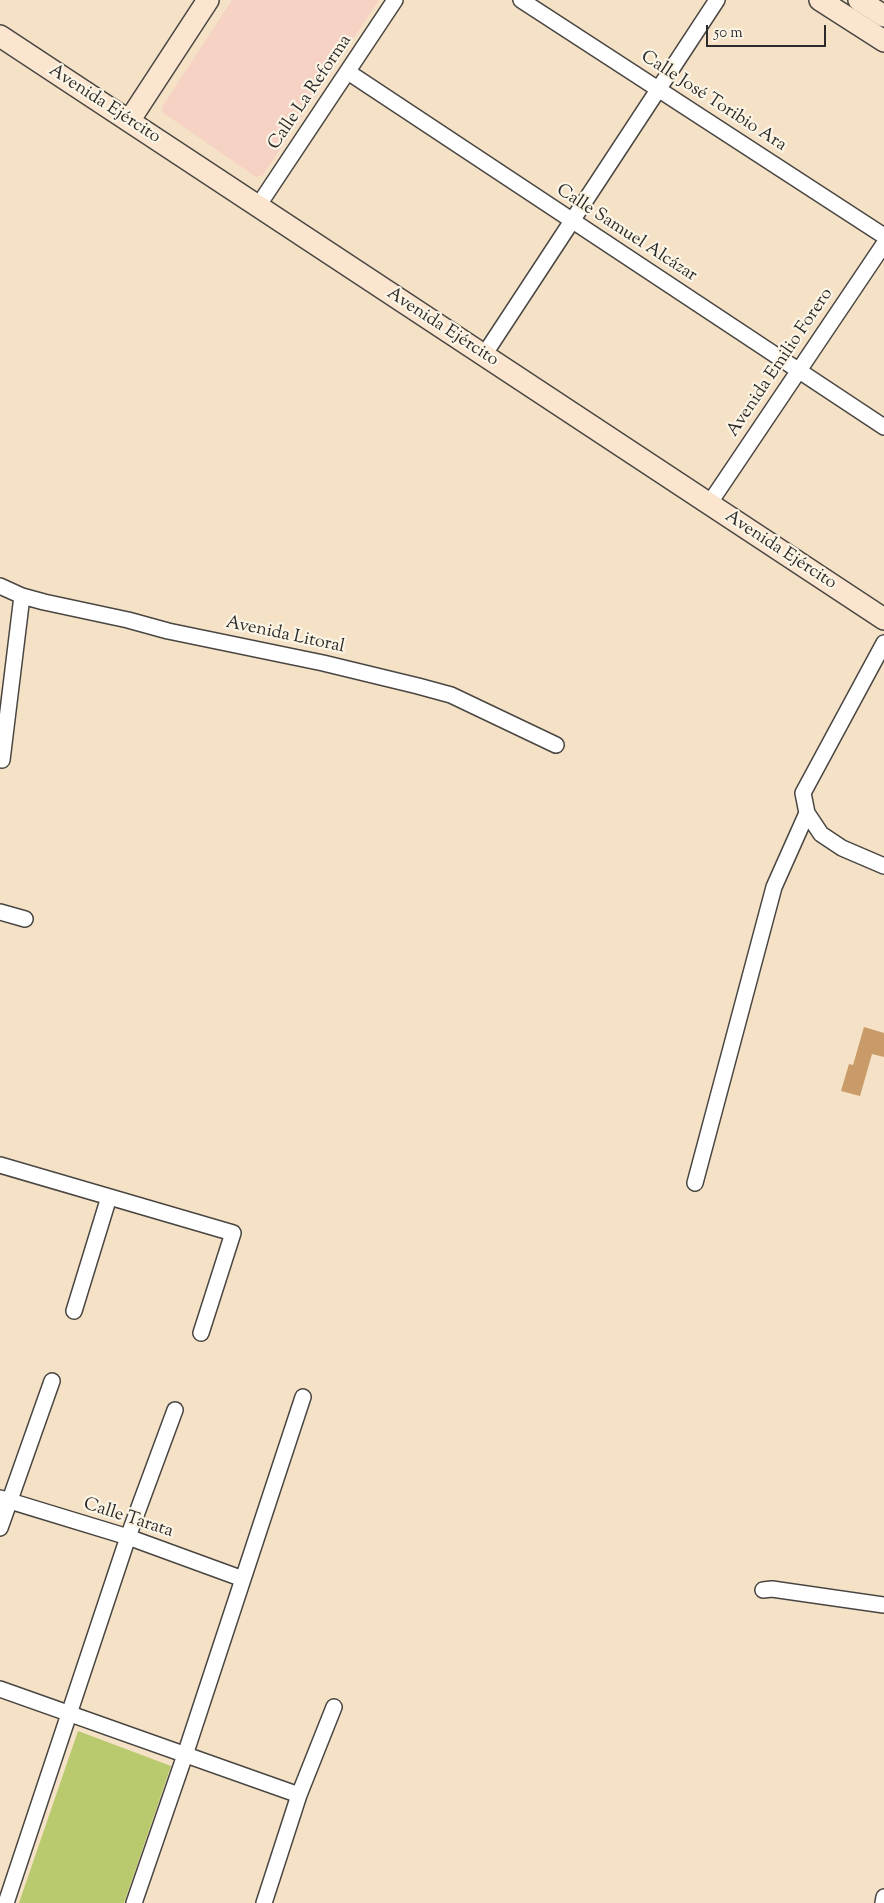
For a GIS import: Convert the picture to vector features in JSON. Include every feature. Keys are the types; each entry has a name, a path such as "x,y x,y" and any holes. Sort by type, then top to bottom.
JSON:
{"main road":[{"path":"129,121 208,0"},
{"path":"820,0 884,41"},
{"path":"859,0 884,16"},
{"name":"Avenida Ejército","path":"0,36 884,619"}],"street":[{"name":"Calle La Reforma","path":"258,206 395,0"},
{"name":"Calle José Toribio Ara","path":"521,0 884,236"},
{"path":"484,355 717,0"},
{"name":"Calle Samuel Alcázar","path":"348,72 884,427"},
{"name":"Avenida Emilio Forero","path":"709,504 884,244"},
{"name":"Avenida Litoral","path":"0,586 22,596 44,602 128,620 168,631 296,657 451,695 556,745"},
{"path":"2,760 22,596"},
{"path":"884,643 803,793 807,813 821,834 842,848 884,866"},
{"path":"695,1183 774,887 807,813"},
{"path":"0,912 25,919"},
{"path":"0,1165 233,1233 200,1333"},
{"path":"74,1311 109,1197"},
{"path":"0,1528 5,1499 52,1381"},
{"path":"134,1903 303,1397"},
{"path":"6,1903 128,1537 175,1410"},
{"name":"Calle Tarata","path":"5,1499 128,1537 243,1579"},
{"path":"763,1590 772,1589 884,1605"},
{"path":"0,1689 299,1795"},
{"path":"264,1903 299,1795 334,1707"},
{"path":"883,1903 884,1897"}],"shaded area":[{"path":"232,0 379,0 263,175 256,177 162,112 162,107"}],"green space":[{"path":"78,1731 171,1766 124,1903 19,1903"}],"building":[{"path":"864,1027 884,1033 884,1057 872,1054 860,1096 841,1091 849,1064 853,1065"}]}
